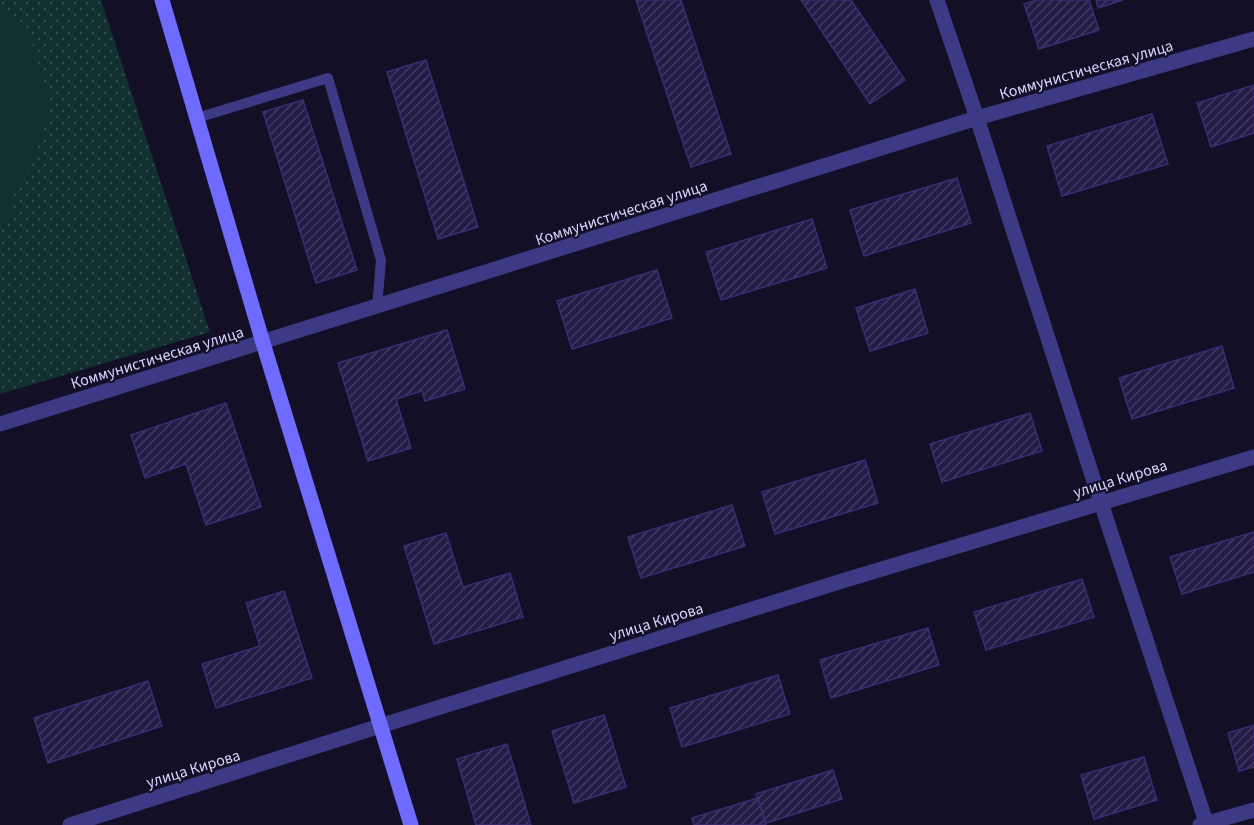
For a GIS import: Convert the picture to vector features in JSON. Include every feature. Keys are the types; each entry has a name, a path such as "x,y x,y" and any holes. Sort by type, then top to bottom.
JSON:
{"main road":[{"path":"162,0 263,343 411,825"}],"street":[{"path":"937,0 1205,824 1254,810"},
{"name":"Коммунистическая улица","path":"0,424 377,308 977,118 1254,39"},
{"name":"улица Кирова","path":"70,825 842,581 1254,457"}],"lane":[{"path":"197,118 328,78 381,260 377,308"}],"green space":[{"path":"0,0 101,0 210,332 0,394"},
{"path":"0,4 27,28 50,100 34,161 10,199 14,220 0,224"}],"building":[{"path":"636,0 681,0 731,154 691,167"},
{"path":"801,0 851,0 905,80 870,104"},
{"path":"1036,0 1089,0 1099,30 1039,49 1024,4"},
{"path":"1096,0 1123,0 1098,8"},
{"path":"426,60 478,227 438,239 387,72"},
{"path":"1254,85 1254,133 1211,147 1197,103"},
{"path":"303,100 357,270 316,283 263,112"},
{"path":"1152,114 1168,164 1062,196 1047,146"},
{"path":"957,178 971,223 864,256 850,210"},
{"path":"812,219 827,268 721,300 706,252"},
{"path":"657,270 672,318 572,349 557,301"},
{"path":"915,289 928,333 870,351 856,308"},
{"path":"447,330 465,389 425,401 422,391 396,399 411,448 368,461 338,363"},
{"path":"1222,346 1234,388 1132,419 1119,378"},
{"path":"226,403 261,507 206,525 186,464 145,478 131,435"},
{"path":"1030,413 1042,451 942,482 930,444"},
{"path":"865,460 878,503 775,534 762,492"},
{"path":"732,505 745,546 641,578 628,537"},
{"path":"1254,532 1254,572 1182,594 1170,557"},
{"path":"446,533 463,587 510,573 523,617 434,644 404,546"},
{"path":"1082,579 1094,617 986,650 974,612"},
{"path":"284,591 312,678 216,708 202,664 260,646 246,603"},
{"path":"928,628 939,665 831,698 820,660"},
{"path":"778,675 790,714 682,747 670,708"},
{"path":"148,681 162,726 48,763 34,718"},
{"path":"604,715 626,787 574,803 552,731"},
{"path":"1254,725 1254,767 1239,771 1228,733"},
{"path":"507,744 531,825 476,825 457,759"},
{"path":"1144,757 1157,800 1094,819 1081,775"},
{"path":"833,770 842,799 766,823 756,794"},
{"path":"758,798 766,825 694,825 692,818"}]}
